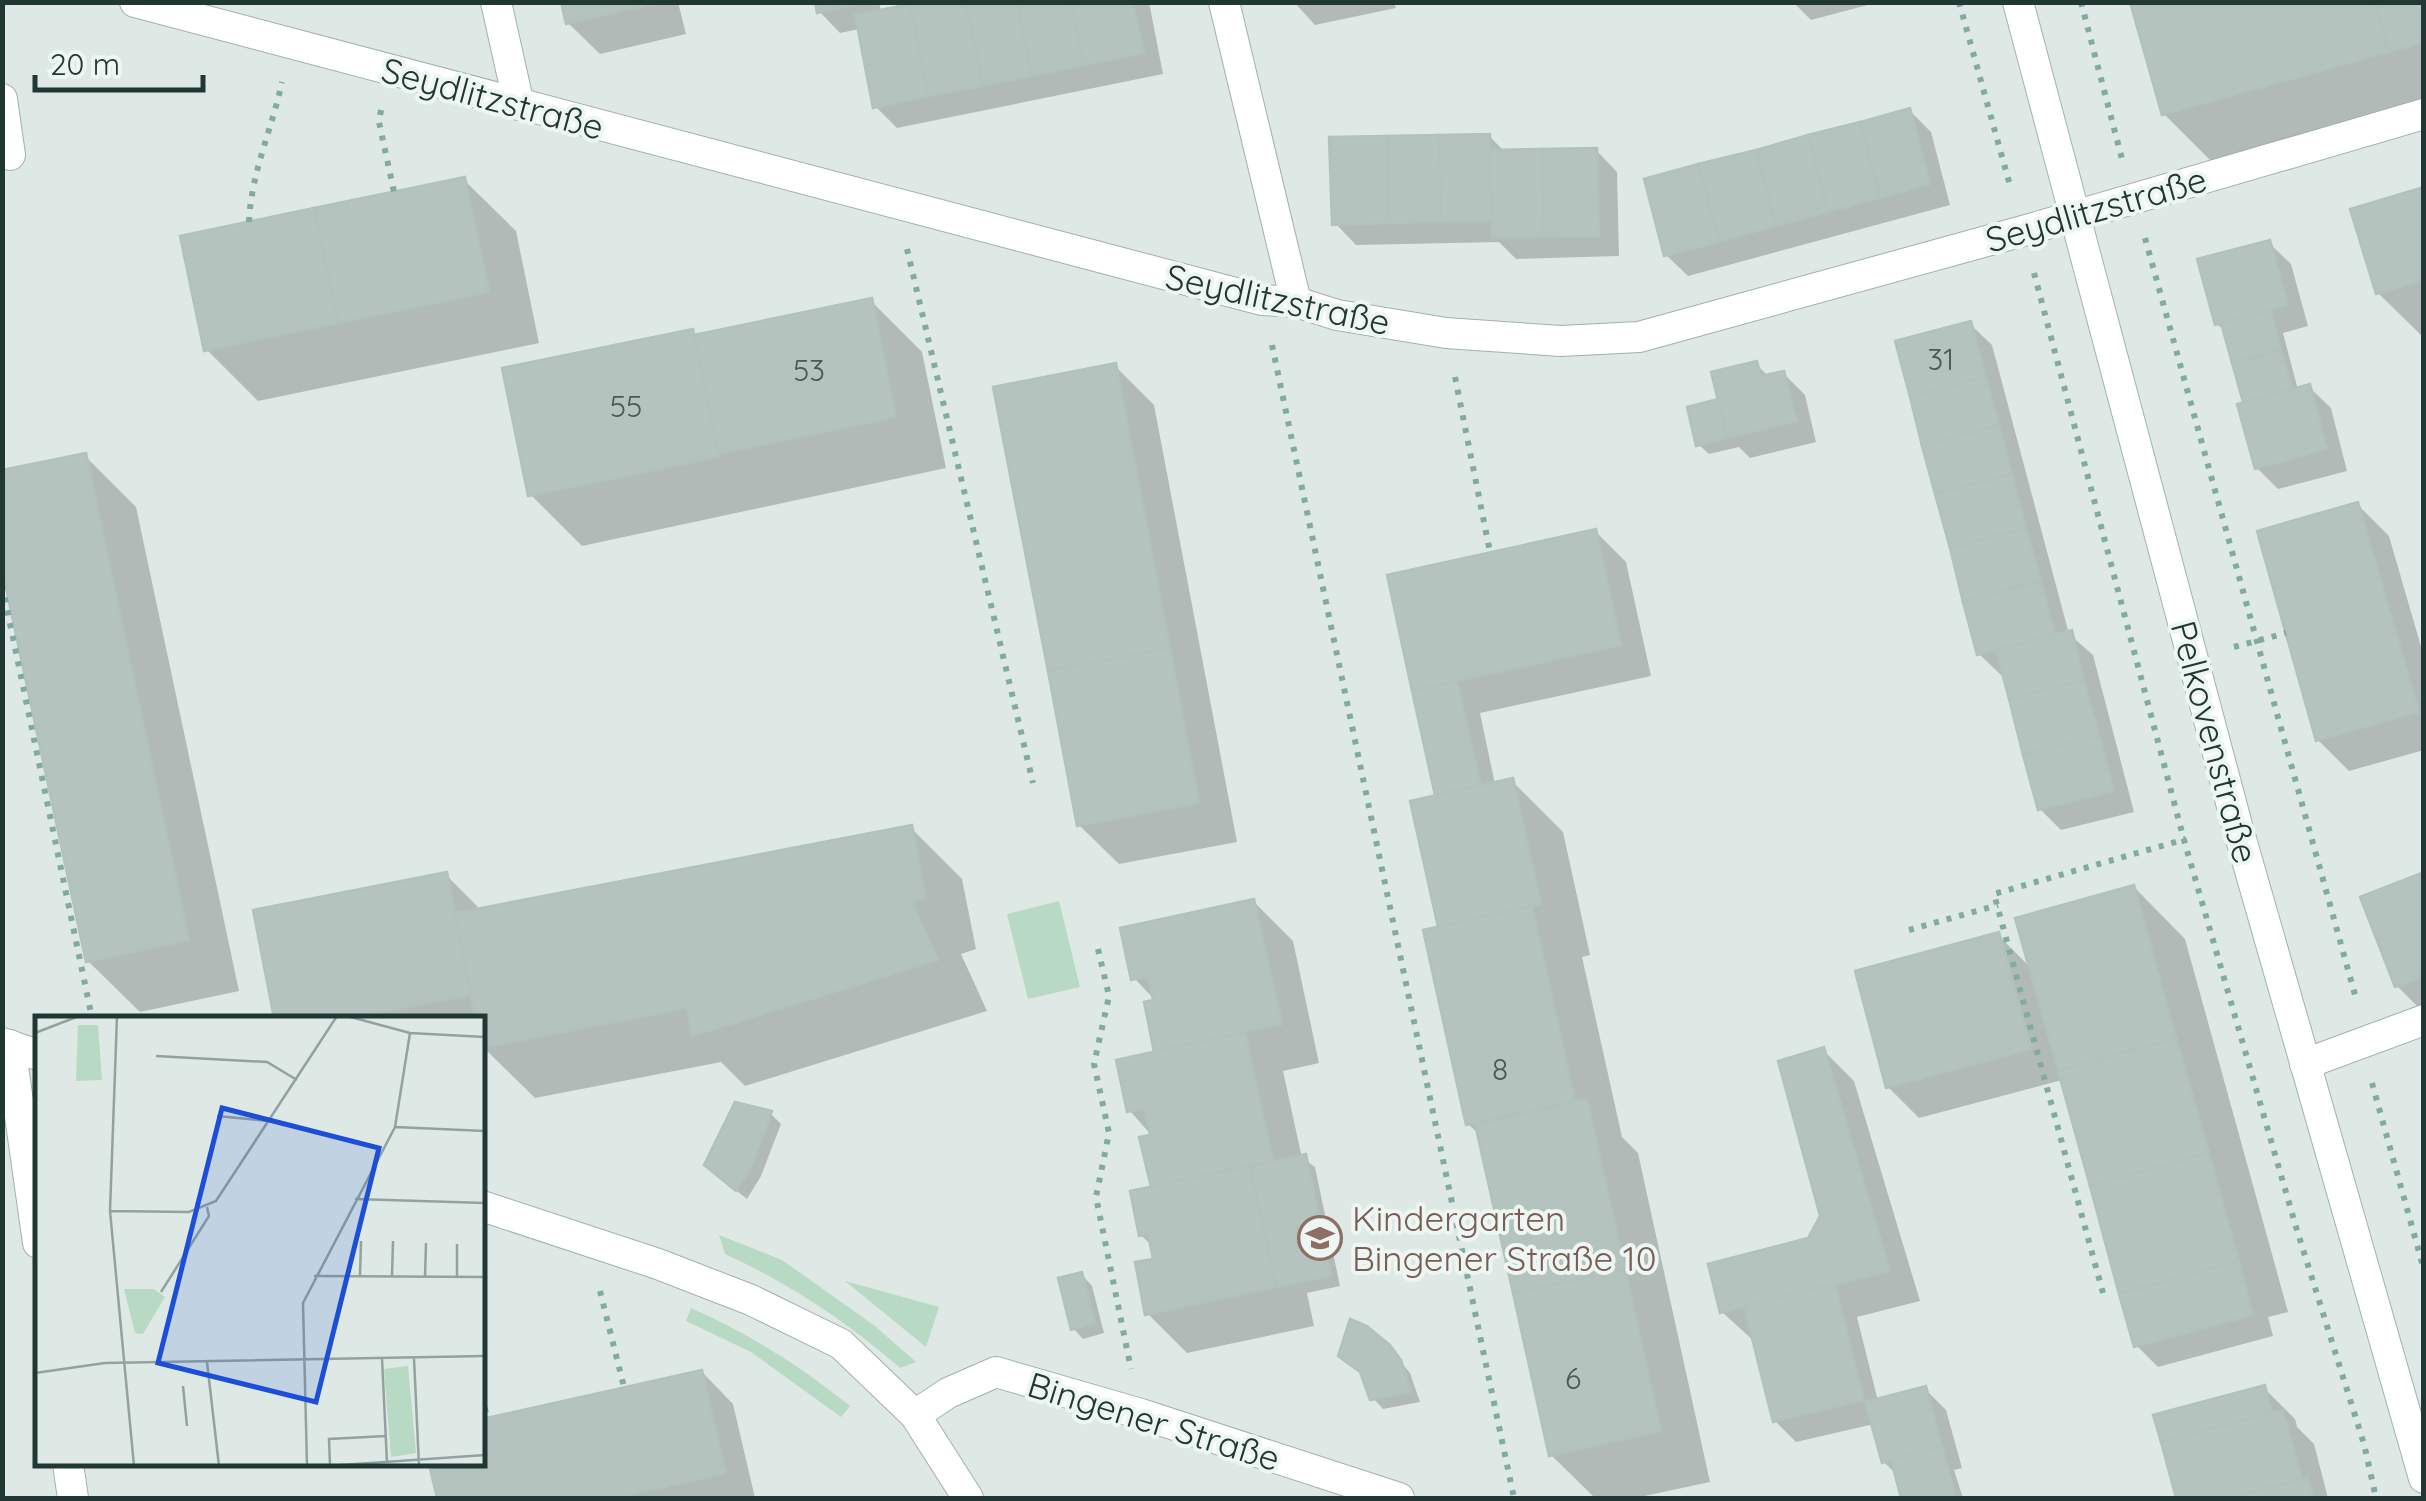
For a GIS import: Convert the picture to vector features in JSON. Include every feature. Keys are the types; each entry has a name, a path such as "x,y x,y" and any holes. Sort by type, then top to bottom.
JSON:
{"street":[{"name":"Seydlitzstraße","path":"135,2 1262,300 1296,302 1336,315 1446,333 1561,341 1639,337 2023,232 2424,114"},
{"path":"496,2 518,105"},
{"path":"1224,2 1296,302"},
{"name":"Pelkovenstraße","path":"2018,2 2237,824 2424,1478"},
{"path":"2,99 10,155"},
{"path":"2305,1064 2424,1020"},
{"path":"17,1047 35,1215"},
{"path":"485,1207 751,1300 841,1344 915,1415 968,1498"},
{"name":"Bingener Straße","path":"915,1415 948,1392 996,1372 1399,1498"},
{"path":"68,1466 73,1498"}],"path":[{"path":"1959,2 2184,840 2296,1227 2364,1444 2376,1498"},
{"path":"2081,2 2355,993 2373,1088 2424,1270"},
{"path":"388,72 379,122 394,192"},
{"path":"249,222 258,165 279,99"},
{"path":"897,204 1033,783"},
{"path":"1262,300 1514,1498"},
{"path":"1446,333 1490,552"},
{"path":"2,585 92,1016"},
{"path":"2192,658 2286,632"},
{"path":"2103,1294 1994,894 2237,824"},
{"path":"1910,930 1998,905"},
{"path":"1098,948 1109,996 1094,1064 1109,1133 1096,1197 1140,1414"},
{"path":"588,1241 624,1387"},
{"path":"485,1406 488,1418"}],"green space":[{"path":"1059,901 1080,987 1028,999 1007,914"},
{"path":"719,1235 782,1260 875,1326 916,1362 900,1368 817,1305 725,1254"},
{"path":"845,1281 939,1307 926,1347"},
{"path":"691,1308 774,1352 850,1406 841,1417 751,1352 686,1321"}],"building":[{"path":"561,2 656,2 656,3 566,24"},
{"path":"815,2 864,2 864,3 817,13"},
{"path":"966,2 983,86 928,96 910,4"},
{"path":"966,2 1017,2 1032,76 983,86"},
{"path":"1017,2 1071,2 1084,65 1032,76"},
{"path":"1071,2 1133,2 1144,53 1084,65"},
{"path":"2130,2 2375,2 2389,52 2162,115"},
{"path":"2375,2 2424,2 2424,42 2389,52"},
{"path":"910,4 928,96 873,108 855,15"},
{"path":"1910,108 1930,184 1880,198 1860,122"},
{"path":"1860,122 1880,198 1828,212 1808,135"},
{"path":"1490,134 1491,221 1441,222 1439,135"},
{"path":"1439,135 1441,222 1389,223 1387,136"},
{"path":"1808,135 1828,212 1776,226 1756,150"},
{"path":"1387,136 1389,223 1332,225 1329,137"},
{"path":"1597,148 1599,236 1544,237 1542,149"},
{"path":"1542,149 1544,237 1492,238 1490,150"},
{"path":"1756,150 1776,226 1719,242 1698,164"},
{"path":"1698,164 1719,242 1664,256 1644,179"},
{"path":"465,177 489,292 338,323 314,208"},
{"path":"2424,187 2424,280 2376,294 2350,209"},
{"path":"314,208 338,323 204,351 180,236"},
{"path":"2270,240 2288,305 2215,325 2197,259"},
{"path":"872,298 896,417 718,454 694,335"},
{"path":"2271,310 2281,350 2232,363 2221,323"},
{"path":"1971,321 1986,377 1910,397 1895,341"},
{"path":"693,329 719,457 528,496 502,368"},
{"path":"2281,350 2292,389 2243,402 2232,363"},
{"path":"1757,361 1761,376 1784,371 1797,421 1727,438 1711,372"},
{"path":"1116,363 1170,648 1048,671 993,387"},
{"path":"1986,377 1999,425 1922,446 1910,397"},
{"path":"2310,384 2327,449 2255,469 2237,404"},
{"path":"1718,399 1727,438 1696,446 1687,407"},
{"path":"1999,425 2012,474 1935,494 1922,446"},
{"path":"86,453 189,940 86,962 2,569 2,470"},
{"path":"2012,474 2026,528 1950,548 1935,494"},
{"path":"2358,502 2419,712 2316,741 2257,531"},
{"path":"2026,528 2041,581 1963,602 1950,548"},
{"path":"1596,529 1621,645 1412,691 1387,575"},
{"path":"2041,581 2055,635 1977,655 1963,602"},
{"path":"2072,630 2084,680 2009,699 1996,650"},
{"path":"1170,648 1199,803 1077,826 1048,671"},
{"path":"2084,680 2099,735 2023,755 2009,699"},
{"path":"1457,681 1481,786 1435,795 1412,691"},
{"path":"2099,735 2114,791 2038,810 2023,755"},
{"path":"1513,778 1541,904 1438,927 1410,801"},
{"path":"912,825 926,898 912,902 938,960 692,1036 687,1008 485,1047 485,1016 475,1016 455,913"},
{"path":"447,872 471,995 362,1016 274,1016 253,910"},
{"path":"2424,872 2424,976 2395,987 2360,897"},
{"path":"2134,885 2176,1038 2058,1071 2015,918"},
{"path":"1254,899 1282,1024 1154,1052 1144,1002 1153,1000 1148,976 1131,980 1120,928"},
{"path":"1532,906 1575,1101 1466,1125 1423,930"},
{"path":"1999,932 2031,1049 1886,1088 1855,971"},
{"path":"1245,1032 1273,1161 1151,1187 1139,1137 1150,1135 1144,1108 1127,1112 1116,1060"},
{"path":"2176,1038 2209,1153 2090,1186 2058,1071"},
{"path":"1824,1047 1890,1271 1720,1313 1708,1264 1808,1238 1820,1216 1778,1061"},
{"path":"1587,1099 1625,1269 1513,1293 1475,1124"},
{"path":"735,1102 772,1111 752,1166 736,1191 704,1165"},
{"path":"2209,1153 2239,1261 2119,1294 2090,1186"},
{"path":"1306,1154 1331,1276 1276,1287 1250,1166"},
{"path":"1250,1166 1276,1287 1145,1315 1135,1262 1153,1259 1148,1234 1139,1236 1130,1191"},
{"path":"2239,1261 2253,1315 2134,1347 2119,1294"},
{"path":"1625,1269 1661,1431 1549,1456 1513,1293"},
{"path":"1082,1272 1095,1323 1071,1330 1058,1278"},
{"path":"1835,1284 1864,1400 1773,1422 1744,1306"},
{"path":"1350,1319 1367,1326 1390,1345 1401,1360 1411,1392 1370,1400 1360,1372 1338,1356"},
{"path":"702,1370 726,1473 615,1498 437,1498 429,1466 485,1466 485,1418"},
{"path":"2265,1385 2272,1413 2161,1442 2153,1415"},
{"path":"1926,1386 1942,1446 1882,1463 1865,1402"},
{"path":"2283,1410 2302,1479 2230,1498 2176,1498 2161,1442"},
{"path":"1942,1446 1956,1498 1901,1498 1891,1460"},
{"path":"2308,1478 2313,1498 2230,1498 2302,1479"}],"place":[{"name":"Kindergarten Bingener Straße 10","path":"1320,1238"}]}
